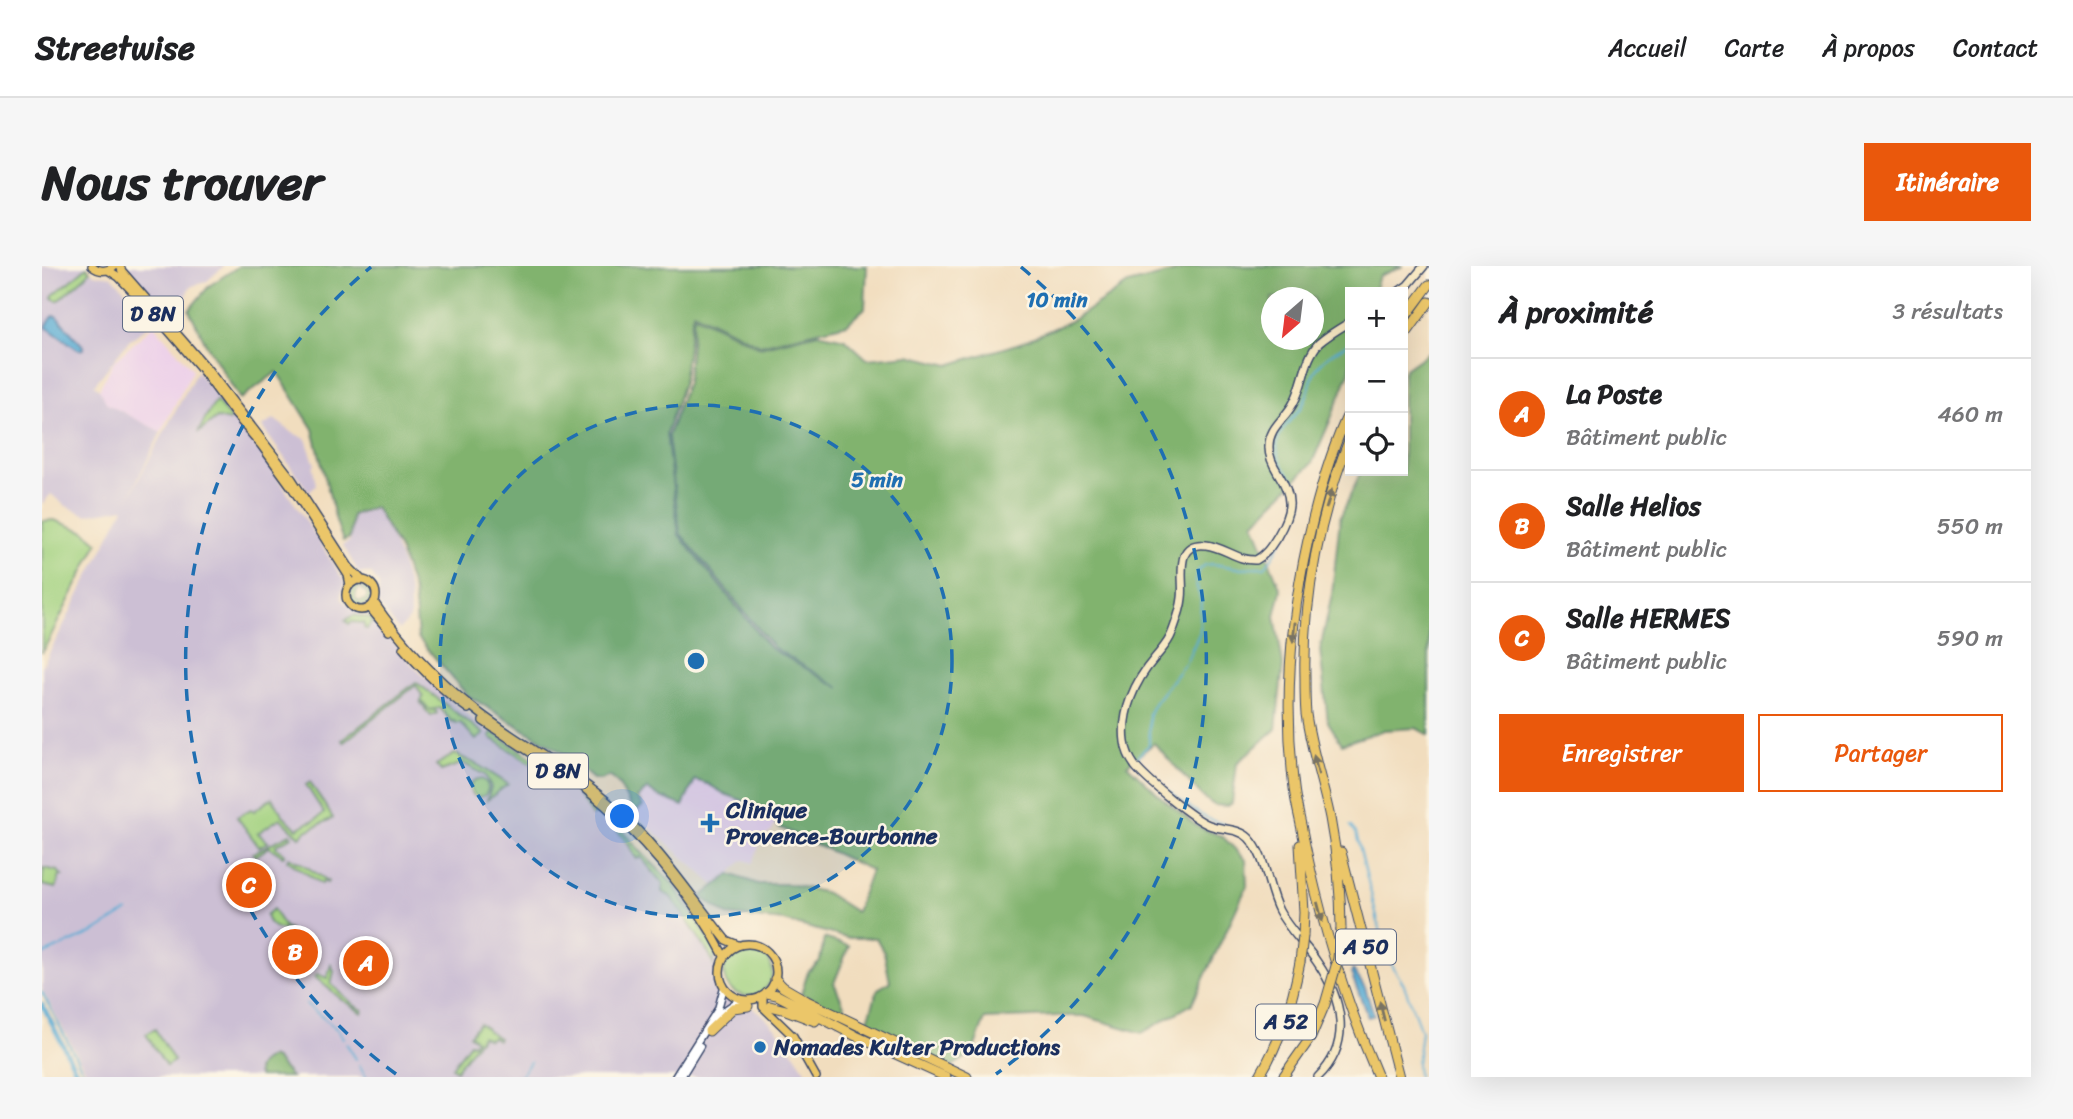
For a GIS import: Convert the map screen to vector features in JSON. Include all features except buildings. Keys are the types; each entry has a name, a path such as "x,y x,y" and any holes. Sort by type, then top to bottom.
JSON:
{"highway":[{"path":"1408,313 1429,285"},
{"path":"1408,331 1429,302"},
{"name":"A 50","path":"1349,413 1315,508 1297,600 1289,700 1294,787 1321,915 1341,984 1378,1077"},
{"name":"A 50","path":"1345,453 1326,511 1307,608 1306,712 1312,751 1399,1077"},
{"name":"A 52","path":"1283,1077 1311,1037 1325,1004 1338,959 1342,929 1339,869 1330,818"},
{"name":"A 52","path":"1259,1077 1288,1016 1300,962 1304,912 1300,822"},
{"path":"775,979 783,988 807,1001 967,1077"},
{"path":"765,994 778,995 856,1036 946,1077"},
{"path":"709,1031 733,1009 746,1002"},
{"path":"770,1006 856,1036"}],"main road":[{"path":"92,266 100,271 111,268"},
{"name":"D 8N","path":"120,266 199,359 292,479 349,567 362,580"},
{"path":"1405,287 1424,266"},
{"name":"D 8N","path":"111,268 194,361 293,489 348,575 349,585"},
{"path":"1318,1077 1330,1064 1339,1045 1341,1027 1337,1005 1317,962 1279,910 1259,854 1245,835 1216,828 1195,818 1140,771 1129,755 1124,733 1129,702 1143,672 1165,647 1175,624 1183,591 1181,564 1188,550 1200,544 1208,545 1242,559 1256,560 1265,554 1283,526 1290,505 1290,495 1271,459 1269,438 1277,423 1296,400 1315,349 1345,326"},
{"path":"362,580 375,589 372,605 359,609 349,603 346,595 349,585 362,580"},
{"name":"D 8N","path":"372,605 418,657 463,699 616,808 659,852 726,940 738,945"},
{"name":"D 8N","path":"372,605 418,665 453,698 588,792 629,828 679,885 724,956"},
{"path":"787,1029 733,996 724,987 720,978 724,956 738,945 751,944 767,951 775,964 775,979 765,994 763,1007 787,1029 800,1046 816,1077"},
{"path":"746,1002 765,994"}],"street":[{"path":"675,1077 718,1009 724,987"},
{"path":"681,1077 709,1031"}],"shaded area":[{"path":"42,266 85,266 94,274 112,276 153,322 129,341 94,385 107,404 161,432 127,501 197,371 263,457 301,513 345,583 342,600 361,615 373,618 414,667 448,699 574,792 608,821 691,909 718,950 716,971 720,988 762,1014 782,1035 808,1074 806,1077 89,1077 42,989 42,667 124,508 86,515 64,505 51,494 42,504"},
{"path":"123,266 224,266 206,282 188,290 179,325"},
{"path":"154,325 193,370 161,432 107,404 99,389 114,361"},
{"path":"274,419 306,439 315,465 316,485 309,492 262,427"},
{"path":"378,507 401,560 410,595 410,619 399,630 378,603 379,585 371,573 359,573 343,545 350,541 352,516"},
{"name":"Clinique Provence-Bourbonne","path":"694,771 715,779 778,815 772,831 762,837 753,863 743,860 730,874 714,885 631,811 640,801 635,794"}],"green space":[{"path":"239,266 867,266 865,308 847,324 760,345 693,312 683,383 666,434 679,535 770,648 840,688 773,647 680,533 668,436 687,382 694,315 760,347 818,333 845,339 867,359 909,355 949,365 1020,343 1073,320 1128,284 1197,266 1403,266 1379,276 1376,287 1345,287 1345,383 1312,463 1254,523 1281,590 1275,616 1283,665 1276,729 1237,763 1232,803 1228,806 1214,805 1203,797 1154,743 1127,765 1198,827 1222,836 1246,860 1247,886 1192,1004 1142,1033 1084,1016 985,1019 972,1054 950,1067 801,994 808,972 820,961 824,938 849,946 834,983 846,1010 868,1020 878,989 890,982 884,952 876,938 847,938 784,921 727,915 701,897 730,874 758,884 790,884 826,893 856,912 871,870 779,827 766,809 695,780 683,806 648,789 637,798 643,806 636,811 610,776 600,780 593,779 563,753 467,695 418,638 414,593 400,551 375,507 352,515 350,538 343,541 313,429 277,372 240,399 206,344 189,310 209,286"},
{"path":"87,267 90,271 87,275 58,301 52,298 53,295"},
{"path":"1429,352 1429,735 1416,728 1384,730 1342,744 1328,722 1320,650 1332,594 1340,518 1359,476 1408,476 1408,367"},
{"path":"216,401 231,419 229,421 217,418 198,433 207,415"},
{"path":"54,520 86,532 98,543 42,653 42,521"},
{"path":"363,584 356,592 355,599 360,602 366,600 368,594 362,589 366,585 373,596 359,606 350,597 355,586"},
{"path":"354,615 371,618 375,623 372,622 367,629 364,628 364,623 349,624 345,620"},
{"path":"416,682 484,734 476,740 460,722 452,722 440,708 429,710 435,710 437,713 431,716 425,709 428,708 420,702 425,705 416,685 344,742 342,740"},
{"path":"492,732 579,789 611,818 673,884 717,951 713,964 710,955 670,896 662,892 663,884 641,857 635,857 614,828 598,813 592,816 577,793 490,737"},
{"path":"455,754 508,784 487,800 491,787 485,775 463,763 441,771 436,765"},
{"path":"475,779 483,779 488,788 486,795 475,797 470,792 470,784"},
{"path":"310,782 333,818 306,831 300,837 280,818 258,833 268,842 259,847 237,817 251,809 254,811 272,798 283,815 297,829 312,822 324,813 306,785"},
{"path":"290,834 292,837 276,845 285,854 283,856 269,847 256,856 253,853"},
{"path":"289,857 328,881 327,883 320,883 287,860"},
{"path":"44,868 58,871 62,876 56,888 42,885"},
{"path":"273,909 285,928 293,932 275,928 270,923 266,915"},
{"path":"748,948 765,955 772,972 765,989 748,996 731,989 724,972 731,955"},
{"path":"331,965 334,971 331,984 363,1010 362,1013 315,977 317,974 327,978"},
{"path":"479,1023 499,1038 489,1039 482,1036 456,1070 452,1067 470,1043 473,1044 476,1040 470,1035"},
{"path":"155,1029 174,1061 166,1066 146,1034"},
{"path":"270,1057 291,1077 259,1077 258,1068"}],"water":[{"path":"53,316 56,316 83,349 79,350 46,327"},
{"path":"1353,970 1365,988 1374,1015 1368,1017 1351,973"}],"waterway":[{"path":"1296,484 1283,467 1277,446 1278,439 1284,427 1302,406 1319,365 1329,355 1345,346"},
{"path":"1224,824 1203,816 1177,798 1147,771 1137,757 1149,745 1149,713 1186,662 1200,632 1201,600 1195,581 1198,571 1205,565 1213,564 1237,568 1265,567 1288,529"},
{"path":"1350,826 1356,833 1382,943"},
{"path":"42,955 94,932 128,911"},
{"path":"1385,953 1404,985 1421,1031 1418,1077"},
{"path":"42,992 86,1077"},
{"path":"42,1004 79,1077"},
{"path":"306,1004 338,1030 343,1038"},
{"path":"346,1043 356,1059"},
{"path":"520,1077 530,1062"},
{"path":"359,1065 366,1077"}],"place":[{"name":"Clinique Provence-Bourbonne","path":"710,823"},
{"name":"Salle HERMES","path":"249,885"},
{"name":"Salle Helios","path":"295,952"},
{"name":"La Poste","path":"366,963"},
{"name":"Nomades Kulter Productions","path":"760,1047"}]}
